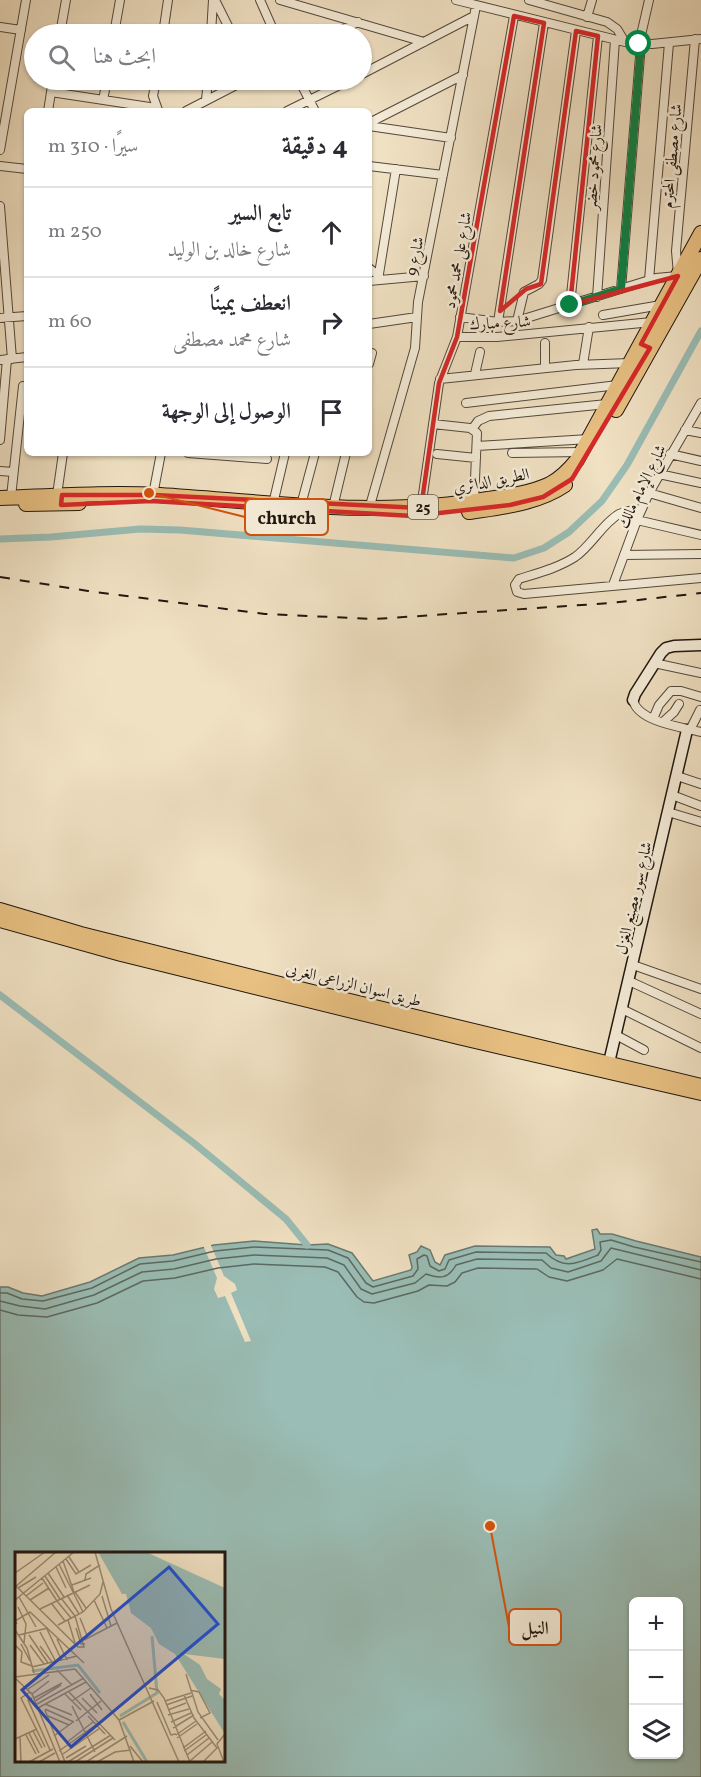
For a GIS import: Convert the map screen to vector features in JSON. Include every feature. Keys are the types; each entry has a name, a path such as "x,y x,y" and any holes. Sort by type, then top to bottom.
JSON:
{"highway":[{"name":"الطريق الدائري","path":"4,500 153,495 333,507 422,508 474,502 533,490 550,484 571,467 582,452 630,363 646,346 652,322 701,233"},
{"name":"الطريق الدائري","path":"60,498 151,501 321,514 397,517 460,513 534,500 558,490 583,466 646,346 701,259"}],"main road":[{"name":"طريق اسوان الزراعى الغربى","path":"0,909 80,939"},
{"name":"طريق اسوان الزراعى الغربى","path":"0,921 608,1068 701,1094"},
{"name":"طريق اسوان الزراعى الغربى","path":"608,1068 701,1085"}],"street":[{"path":"0,150 26,0"},
{"path":"62,24 66,0"},
{"path":"116,24 120,0"},
{"path":"164,24 168,0"},
{"path":"212,24 214,0"},
{"path":"214,0 227,24"},
{"path":"260,0 271,24"},
{"path":"280,0 296,2 365,24"},
{"path":"456,0 625,42 669,43 698,39"},
{"path":"529,0 613,25 625,42"},
{"path":"587,17 592,0"},
{"path":"621,289 640,44 650,0"},
{"name":"شارع 9","path":"369,508 415,348 417,317 424,276 476,6"},
{"path":"372,69 474,16"},
{"name":"شارع على محمد محمود","path":"422,508 440,379 457,337 514,16"},
{"path":"354,24 358,22"},
{"path":"498,322 544,23"},
{"path":"372,26 424,42"},
{"path":"0,27 21,30"},
{"path":"517,321 524,292 542,280 576,31"},
{"path":"570,305 598,36"},
{"name":"شارع مصطفى المحترم","path":"678,275 676,251 698,39"},
{"name":"شارع محمود خضر","path":"597,297 615,40"},
{"path":"649,280 669,43"},
{"path":"372,123 463,75"},
{"path":"103,100 105,90"},
{"path":"154,90 153,96 157,108"},
{"path":"206,100 207,90"},
{"path":"191,108 226,90"},
{"path":"304,90 313,108"},
{"path":"293,108 330,90"},
{"path":"48,108 51,92 147,108"},
{"path":"372,125 451,138"},
{"path":"0,166 24,169"},
{"path":"372,166 443,175"},
{"path":"379,278 396,169"},
{"path":"0,206 9,318 0,440"},
{"path":"372,270 379,278"},
{"path":"460,317 498,322 517,321 649,280 678,275"},
{"path":"372,280 424,276"},
{"path":"603,315 662,305"},
{"path":"0,318 24,316"},
{"path":"372,324 417,317"},
{"name":"شارع مبارك","path":"457,337 496,337 652,322"},
{"path":"583,364 589,327"},
{"path":"545,343 545,367"},
{"path":"475,374 480,352"},
{"path":"7,359 24,357"},
{"path":"440,379 545,367 630,363"},
{"path":"466,403 618,385"},
{"path":"4,500 13,472 23,386"},
{"name":"شارع الإمام مالك","path":"613,585 641,509 670,454 701,403"},
{"path":"473,428 481,419 489,416 608,404"},
{"path":"433,424 473,428 477,433 474,502"},
{"path":"685,430 701,433"},
{"path":"477,446 589,439"},
{"path":"512,453 582,452"},
{"path":"437,454 476,458"},
{"path":"670,454 701,461"},
{"path":"60,498 63,456"},
{"path":"153,495 160,456"},
{"path":"254,456 267,459"},
{"path":"273,504 284,456"},
{"path":"301,505 314,456"},
{"path":"333,507 345,456"},
{"path":"0,471 13,472"},
{"path":"659,474 701,483"},
{"path":"649,493 701,508"},
{"path":"641,509 624,512 614,517 583,551 564,564 519,579 514,585 517,592 524,594 701,578"},
{"path":"637,520 701,535"},
{"path":"624,555 701,554"},
{"path":"701,645 674,646 661,653 633,700 637,710 653,719 701,732"},
{"path":"654,663 701,673"},
{"path":"653,719 659,705 671,691 676,690 701,697"},
{"path":"663,722 680,704"},
{"path":"689,730 700,710"},
{"name":"شارع سور مصنع الغزل","path":"608,1068 689,730"},
{"path":"677,776 701,784"},
{"path":"672,795 701,806"},
{"path":"668,812 701,822"},
{"path":"633,965 701,989"},
{"path":"629,981 701,1014"},
{"path":"622,1009 701,1048"},
{"path":"616,1035 644,1050"}],"highlighted area":[{"path":"514,16 544,23 500,311 526,289 541,284 576,31 598,36 570,305 678,276 641,344 650,348 572,479 543,497 510,505 413,516 151,501 61,505 60,500 62,495 153,495 421,508 439,383 457,337"}],"water":[{"path":"597,1229 600,1234 612,1234 701,1257 701,1777 0,1777 0,1287 42,1296 90,1282 139,1258 173,1255 214,1245 254,1241 307,1245 328,1244 352,1253 373,1281 411,1270 409,1255 417,1252 421,1246 430,1250 435,1262 440,1265 445,1255 475,1246 550,1247 556,1255 564,1256 566,1259 595,1249 592,1230"}],"pier":[{"path":"210,1243 224,1276 235,1284 237,1290 231,1293 251,1341 245,1342 225,1296 218,1298 214,1289 217,1278 203,1245"}],"waterway":[{"path":"0,539 140,529 180,530 514,558 544,548 569,532 602,501 627,465 701,331"},
{"path":"0,995 195,1144 286,1219 307,1245"}],"railway":[{"path":"0,577 265,614 375,619 611,603 701,593"}],"place":[{"name":"church","path":"149,493"},
{"name":"النيل","path":"490,1526"}],"route":[{"path":"570,305 621,289 641,44 639,44"}]}
